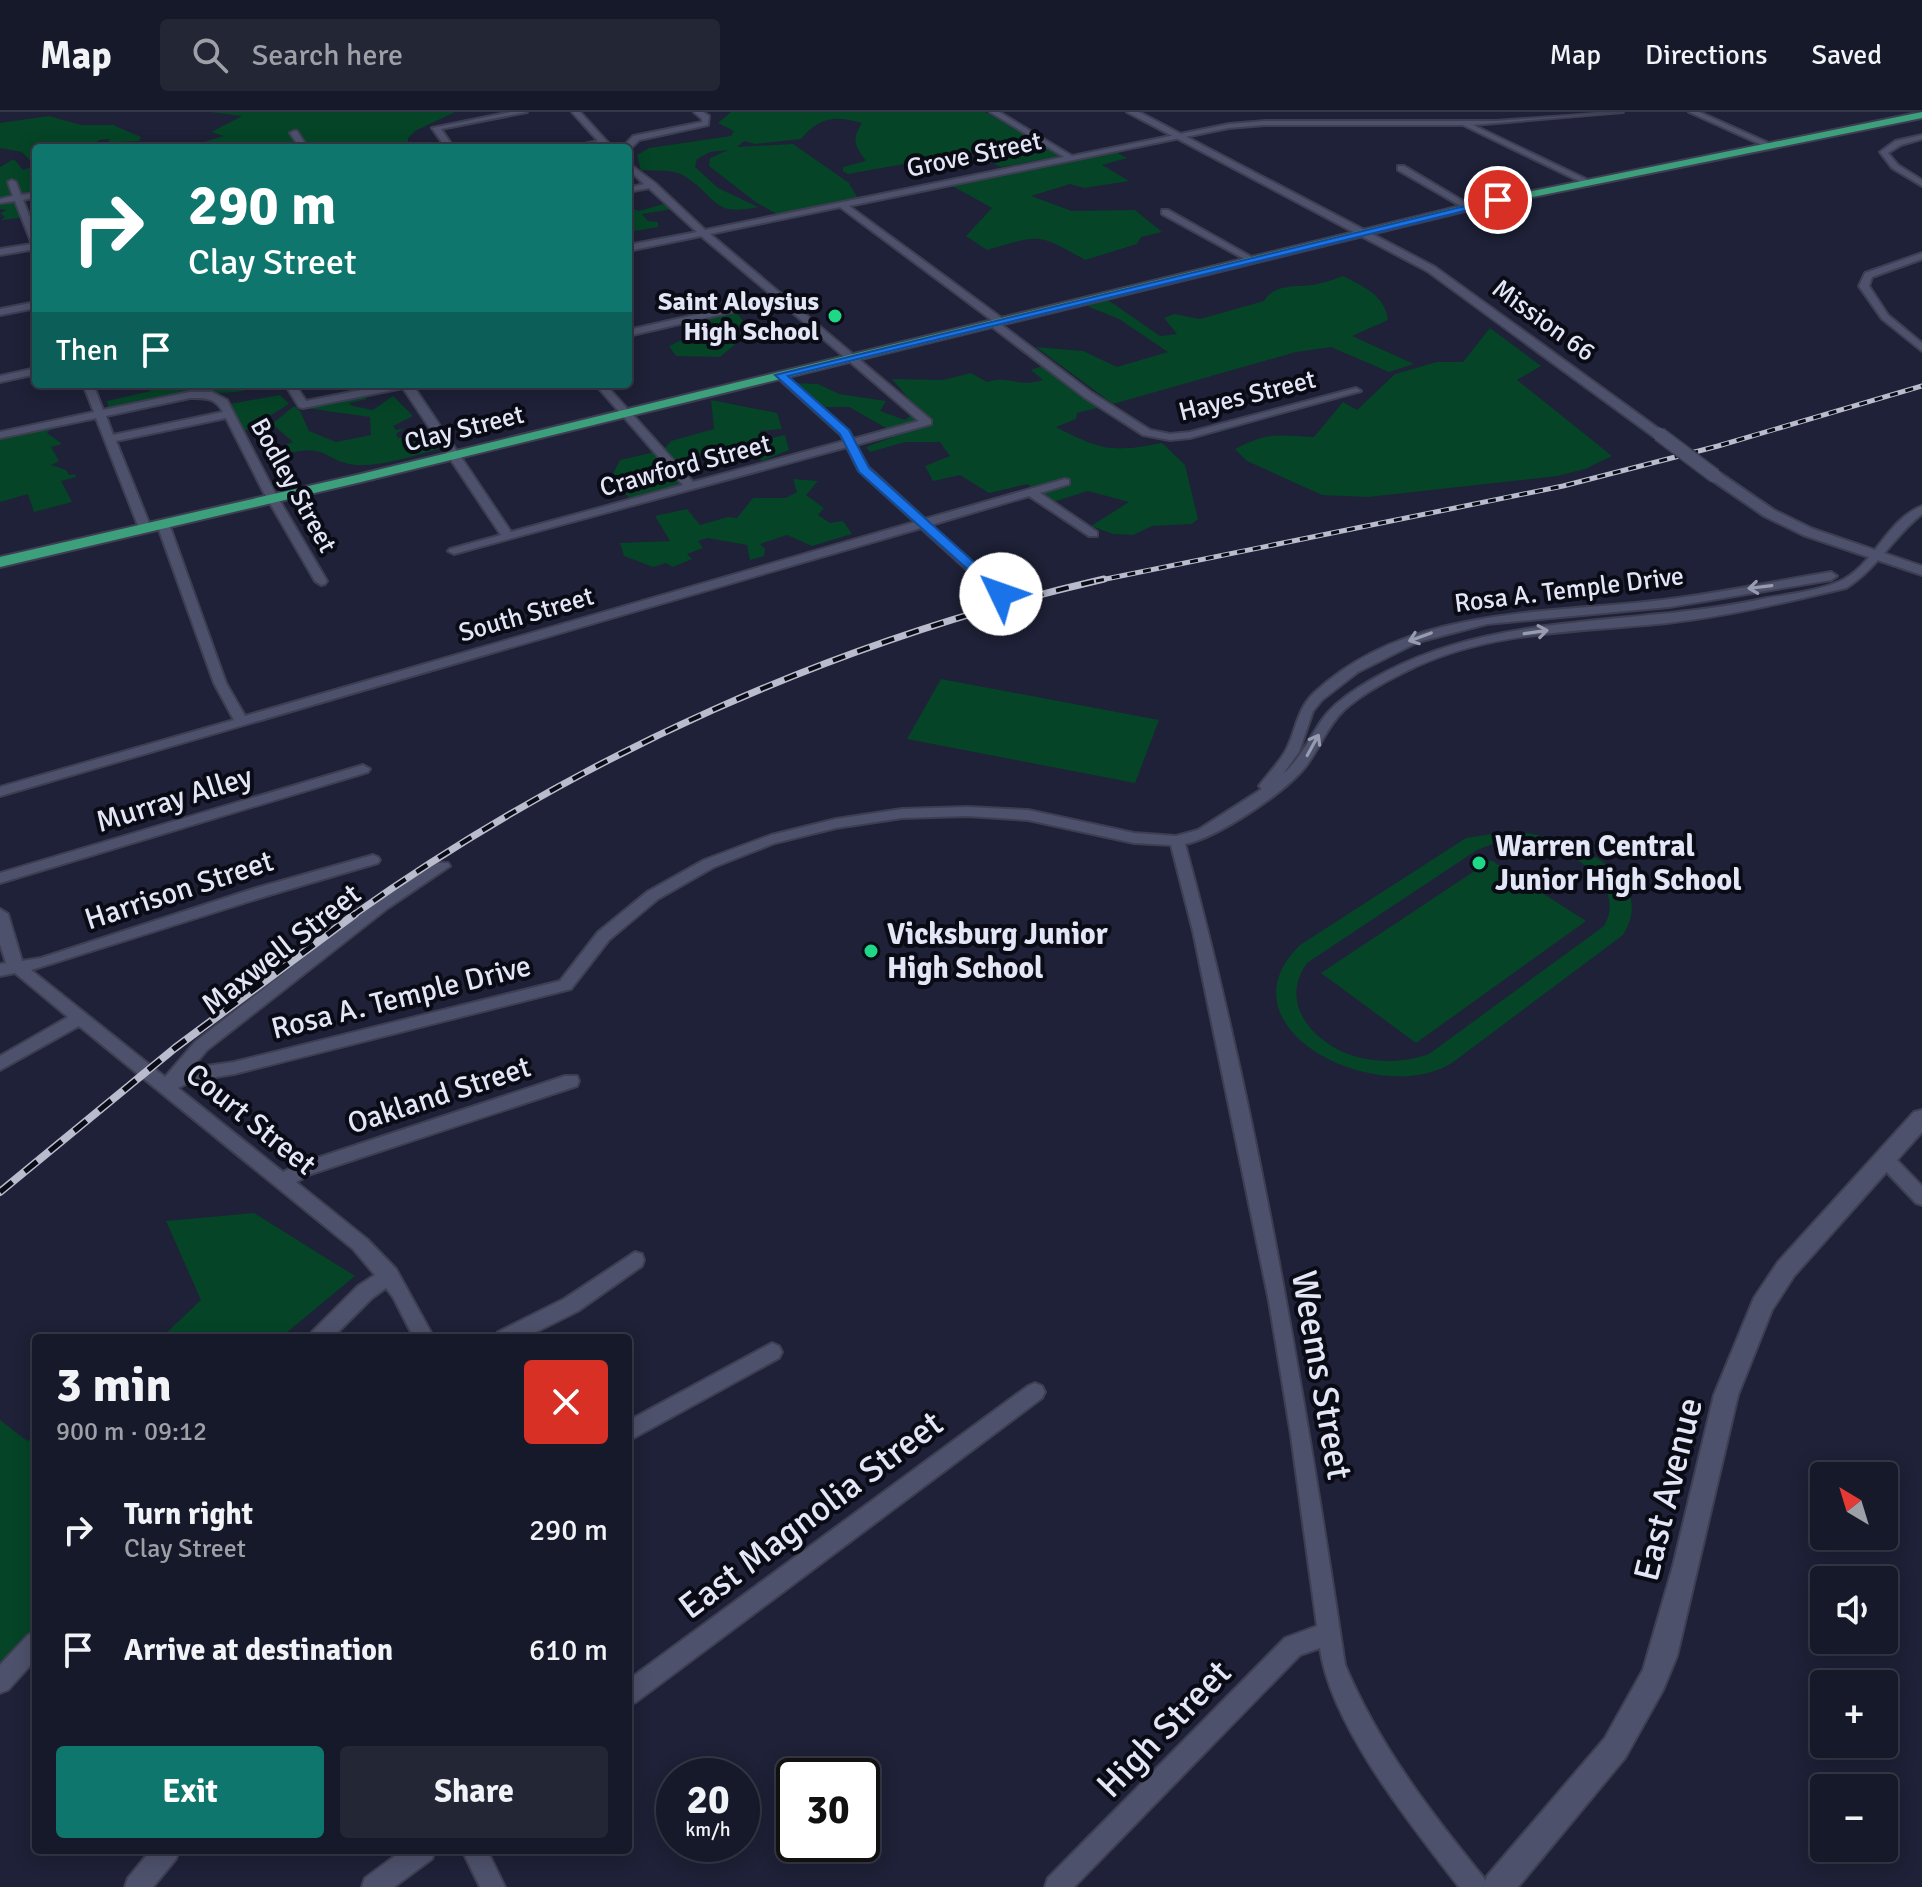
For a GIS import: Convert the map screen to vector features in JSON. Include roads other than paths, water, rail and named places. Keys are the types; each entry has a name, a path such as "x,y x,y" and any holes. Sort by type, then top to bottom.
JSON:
{"main road":[{"name":"Clay Street","path":"0,562 454,455 1469,207 1767,144 1922,115"}],"street":[{"path":"447,144 436,128 523,112"},
{"path":"576,112 605,144"},
{"path":"630,144 636,138 705,123 706,118 698,112"},
{"path":"997,114 1015,112"},
{"name":"Mission 66","path":"1132,112 1443,276 1715,476 1786,522 1868,560 1922,571"},
{"path":"1308,112 1320,123"},
{"path":"1465,112 1496,123"},
{"path":"1551,112 1565,119"},
{"name":"Grove Street","path":"632,247 1178,135 1256,123 1496,123 1619,112"},
{"path":"1693,112 1767,144"},
{"path":"997,114 1069,157"},
{"path":"1241,115 1256,123"},
{"path":"1465,123 1585,182"},
{"path":"294,133 301,144"},
{"path":"1922,137 1898,143 1884,152 1896,168 1922,184"},
{"path":"632,168 702,232 853,357"},
{"path":"1401,168 1469,207"},
{"path":"12,182 32,233"},
{"path":"632,189 652,185"},
{"path":"0,201 32,196"},
{"name":"Hayes Street","path":"841,204 1088,395 1147,433 1170,437 1210,431 1356,391"},
{"path":"1165,212 1251,259"},
{"path":"0,252 32,246"},
{"path":"1922,256 1868,275 1864,286 1885,317 1922,348"},
{"path":"632,332 782,298"},
{"path":"0,312 32,306"},
{"name":"Crawford Street","path":"454,551 927,422 853,357"},
{"path":"0,379 32,372"},
{"path":"780,375 845,433 863,469 1001,594"},
{"path":"90,388 145,528"},
{"path":"292,388 303,405 386,388"},
{"path":"409,388 508,536"},
{"path":"604,388 690,486"},
{"name":"Bodley Street","path":"0,435 202,393 217,397 321,581"},
{"path":"109,439 229,414"},
{"name":"South Street","path":"0,792 1065,482"},
{"path":"1031,492 1093,534"},
{"path":"1868,560 1922,509"},
{"path":"163,524 220,683 242,722"},
{"name":"Rosa A. Temple Drive","path":"1257,796 1292,752 1307,710 1317,697 1353,669 1414,639 1487,620 1669,603 1732,590 1824,578 1868,560"},
{"name":"Rosa A. Temple Drive","path":"164,1088 189,1075 234,1068 565,985 575,968 616,926 672,883 728,854 804,830 894,815 989,812 1069,821 1144,839 1177,841 1203,834 1257,796 1286,781 1340,707 1381,680 1431,654 1504,636 1706,614 1842,585 1856,578 1868,560"},
{"name":"Murray Alley","path":"0,878 363,769"},
{"name":"Weems Street","path":"1177,841 1201,931 1278,1301 1334,1665 1351,1707 1425,1824 1475,1887"},
{"name":"Harrison Street","path":"0,970 42,963 261,892 373,860"},
{"name":"Maxwell Street","path":"164,1088 201,1046 383,904 443,866"},
{"path":"0,914 12,960 18,967"},
{"name":"Court Street","path":"18,967 360,1244 389,1275 422,1334"},
{"path":"0,1064 80,1018"},
{"name":"Oakland Street","path":"282,1181 305,1169 571,1081"},
{"name":"East Avenue","path":"1498,1887 1615,1748 1636,1716 1663,1656 1726,1395 1762,1305 1786,1269 1922,1118"},
{"path":"1885,1159 1922,1198"},
{"path":"513,1334 571,1305 635,1260"},
{"path":"323,1334 365,1292 389,1275"},
{"path":"632,1430 772,1352"},
{"name":"East Magnolia Street","path":"632,1691 1035,1392"},
{"name":"High Street","path":"1057,1887 1293,1646 1330,1633"},
{"path":"0,1682 32,1647"},
{"path":"137,1887 164,1854"},
{"path":"374,1887 418,1854"},
{"path":"476,1854 493,1887"}],"railway":[{"path":"1097,581 1563,486 1718,446 1922,386"},
{"path":"1097,581 1104,579"},
{"path":"352,916 438,858 527,804 712,710 807,670 905,635 1097,581"},
{"path":"0,1192 175,1048 355,914"}],"place":[{"name":"Saint Aloysius High School","path":"835,316"},
{"name":"Warren Central Junior High School","path":"1479,863"},
{"name":"Vicksburg Junior High School","path":"871,951"}]}
